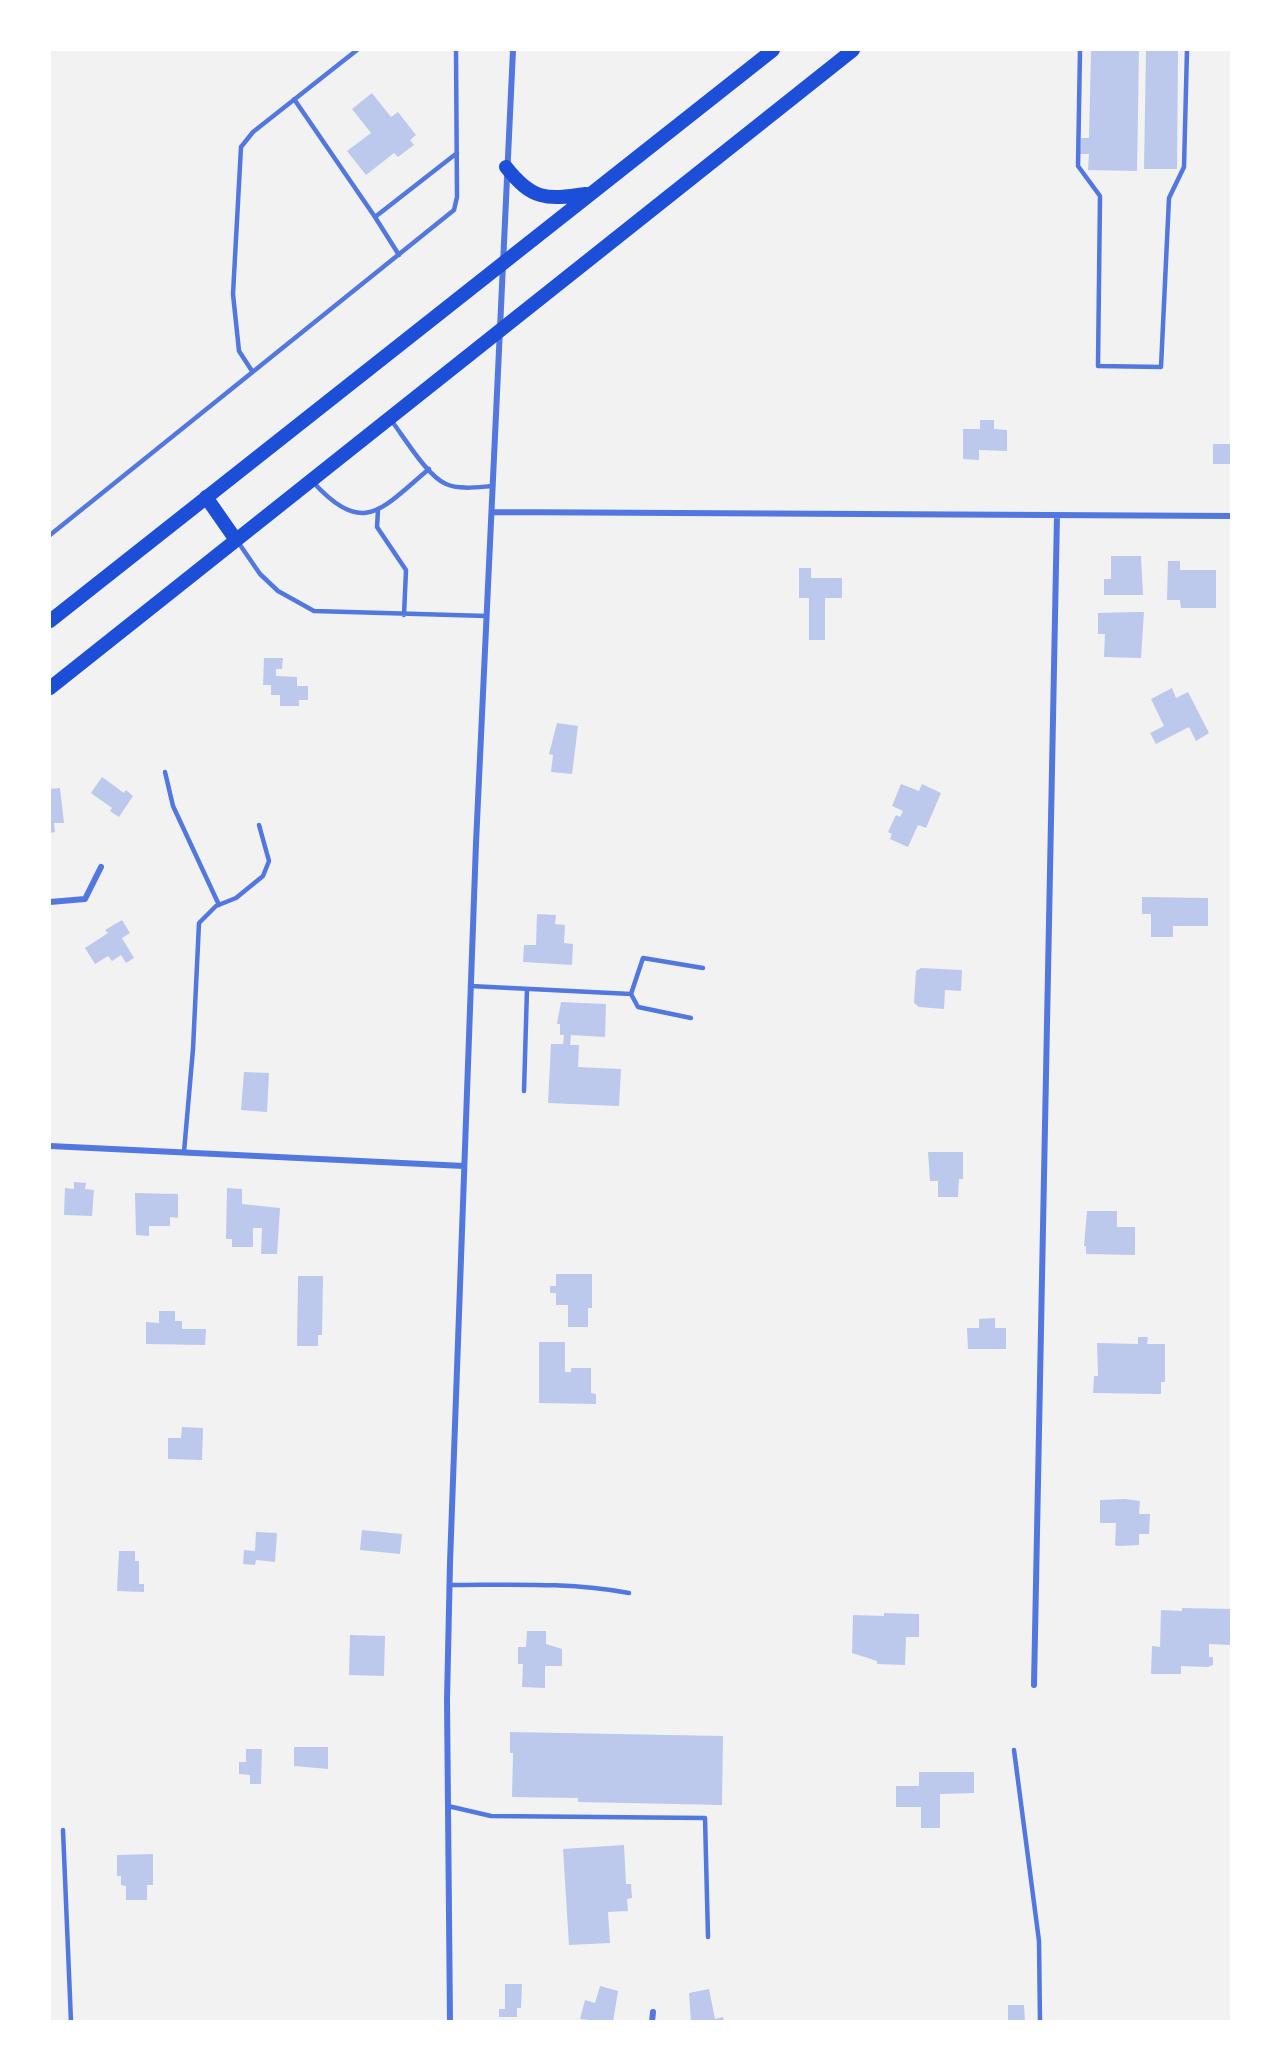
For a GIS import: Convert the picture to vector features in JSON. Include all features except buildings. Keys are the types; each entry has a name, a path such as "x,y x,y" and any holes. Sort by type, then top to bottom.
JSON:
{"main road":[{"path":"50,621 501,262 773,50"},
{"path":"50,688 853,50"},
{"path":"506,167 520,185 537,196 554,198 588,194"},
{"path":"206,497 236,540"}],"street":[{"path":"450,2022 449,1585 470,986 501,262 513,50"},
{"path":"492,512 1232,516"},
{"path":"1034,1685 1057,515"},
{"path":"50,902 85,899 101,867"},
{"path":"50,1146 464,1166"},
{"path":"652,2022 653,2012"}],"lane":[{"path":"252,371 238,351 233,294 242,147 253,132 357,50"},
{"path":"50,535 454,210 457,196 456,50"},
{"path":"1080,50 1077,166 1100,196 1098,366 1161,367 1169,198 1184,167 1187,50"},
{"path":"294,99 399,255"},
{"path":"375,217 457,153"},
{"path":"389,418 429,469 446,484 461,487 493,486"},
{"path":"311,480 332,502 352,512 366,514 378,510 429,469"},
{"path":"378,510 377,527 406,570 404,615"},
{"path":"236,540 260,574 278,591 314,611 487,616"},
{"path":"165,772 173,806 219,905"},
{"path":"184,1152 200,923 219,905 236,898 263,876 269,861 259,825"},
{"path":"692,1018 638,1007 631,994 643,958 703,968"},
{"path":"470,986 631,994"},
{"path":"524,1091 527,989"},
{"path":"449,1585 554,1584 590,1586 629,1593"},
{"path":"1014,1750 1039,1941 1040,2022"},
{"path":"448,1806 491,1816 705,1818 708,1937"},
{"path":"63,1830 70,2022"}]}
